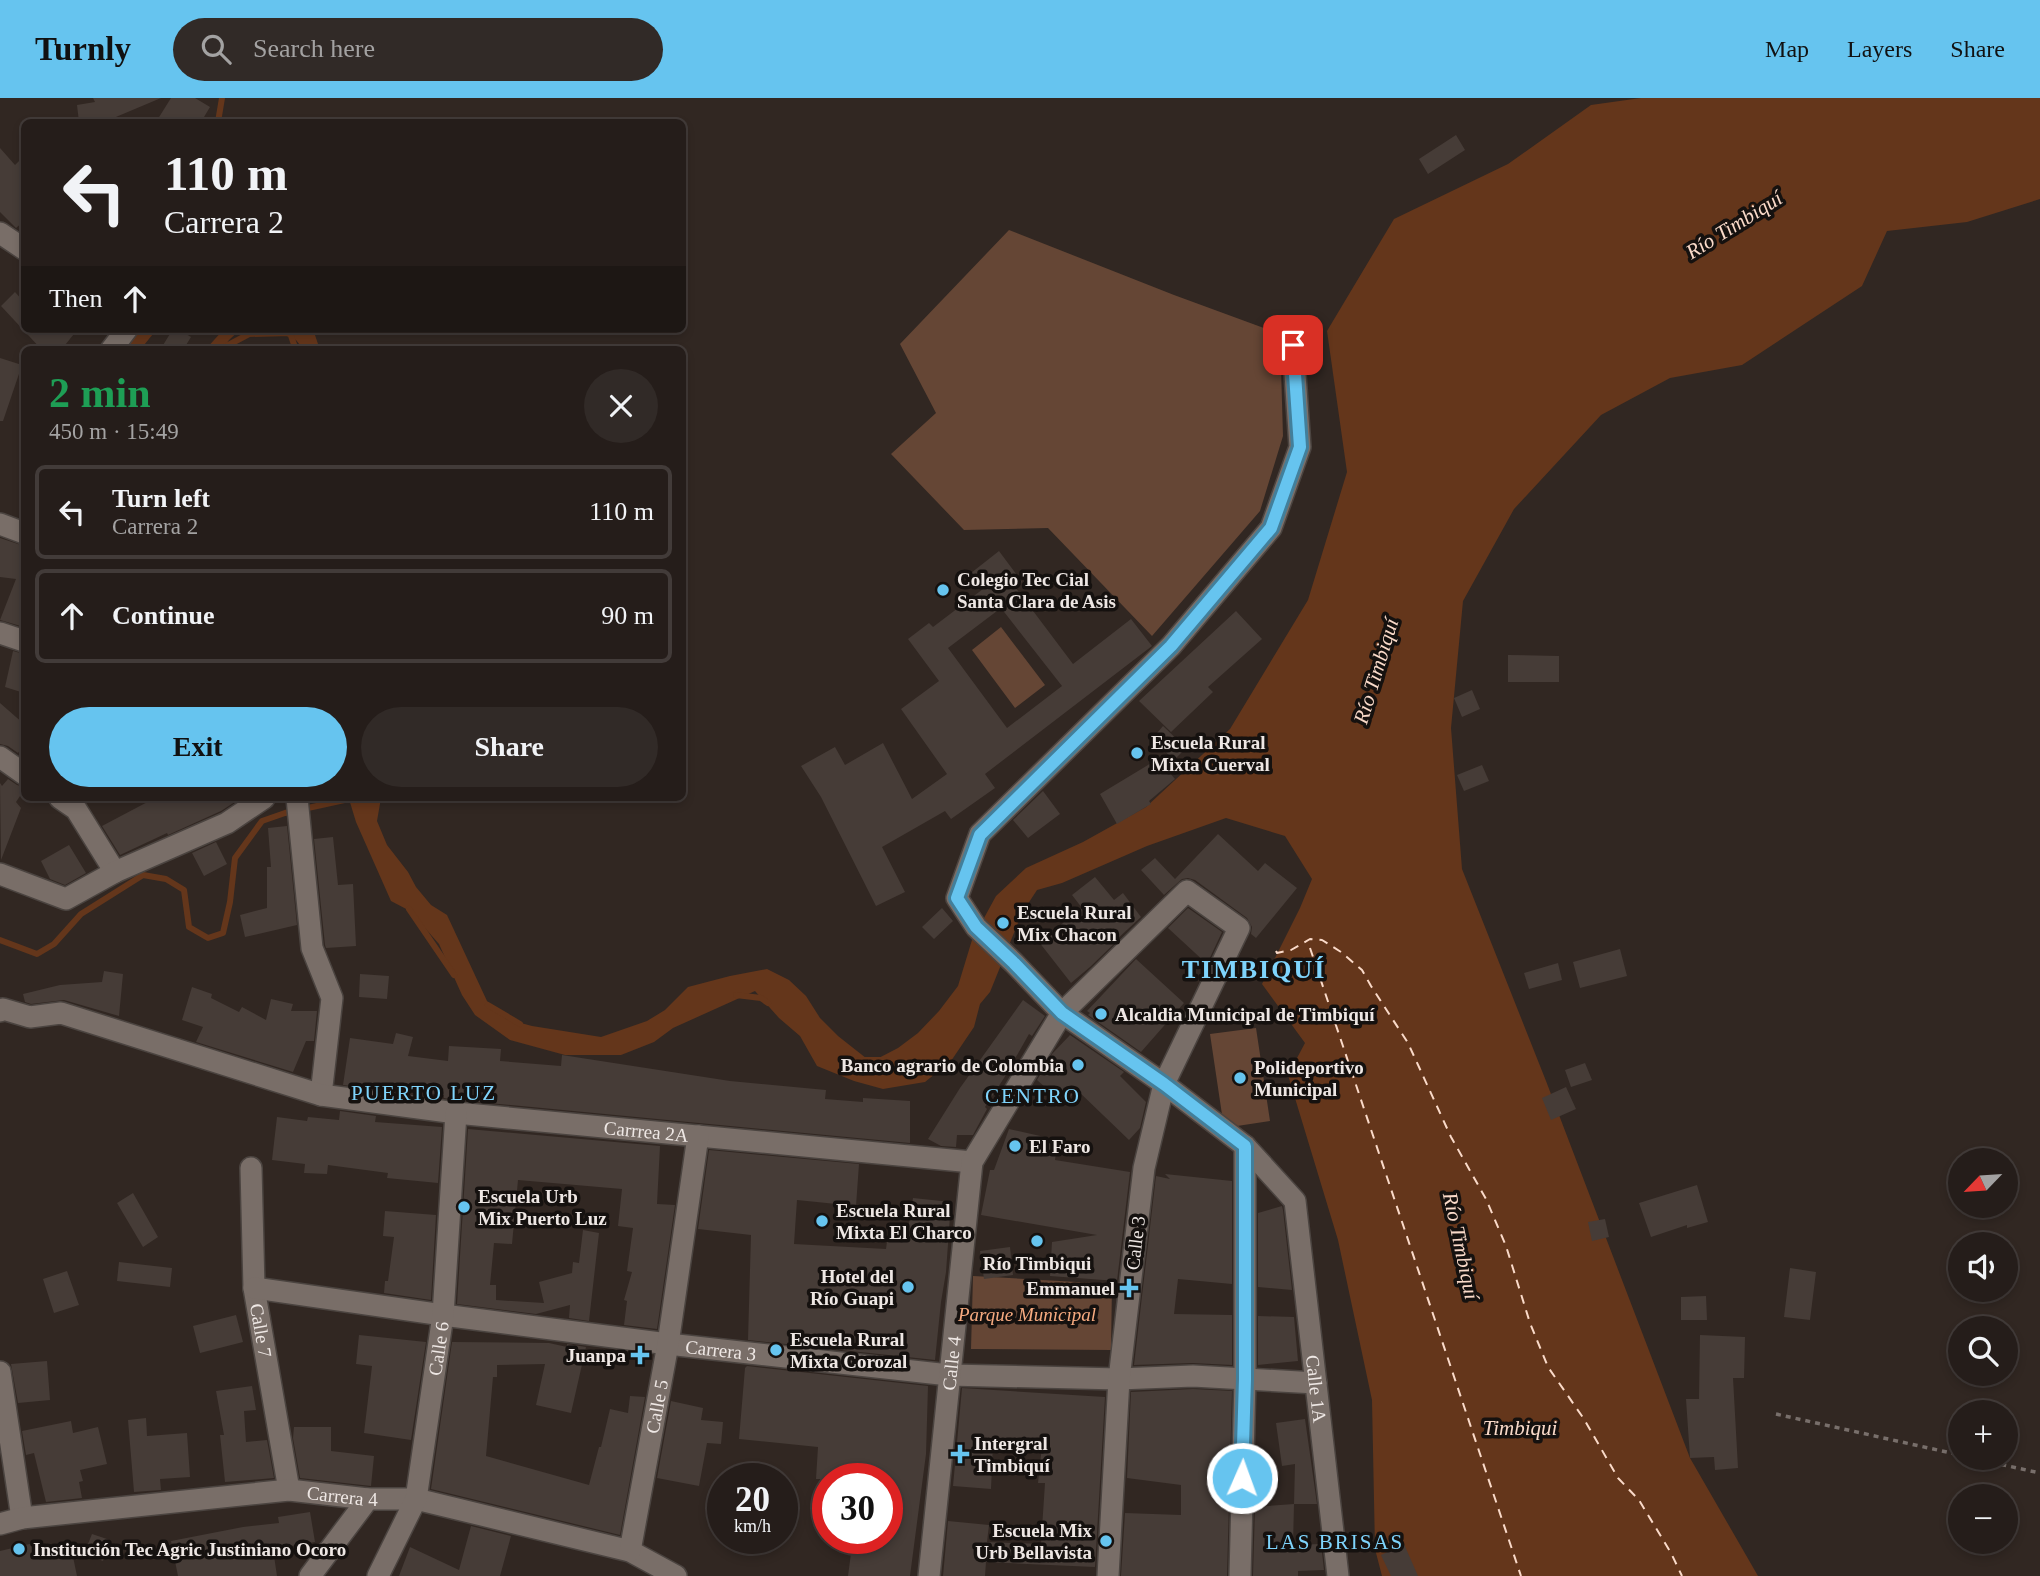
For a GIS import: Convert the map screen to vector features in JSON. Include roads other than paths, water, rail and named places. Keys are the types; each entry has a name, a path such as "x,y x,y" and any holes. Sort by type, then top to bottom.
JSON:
{"street":[{"path":"0,233 21,247"},
{"path":"1240,1576 1245,1379 1245,1146 1164,1084 1062,1013 976,927 957,898 980,835 1171,646 1271,528 1300,447 1293,345"},
{"path":"0,633 21,640"},
{"path":"0,757 21,772"},
{"path":"64,801 76,809 115,872"},
{"path":"0,874 66,899 115,872 228,823 260,801"},
{"path":"298,806 312,948 332,998 321,1095"},
{"name":"Calle 4","path":"929,1576 972,1162 1062,1013 1187,891 1238,928"},
{"name":"Calle 3","path":"1108,1576 1119,1379 1144,1168 1164,1084 1238,928"},
{"name":"Carrrea 2A","path":"0,1011 3,1009 30,1017 61,1013 321,1095 456,1112 972,1162"},
{"name":"Calle 6","path":"378,1576 416,1499 443,1315 456,1112"},
{"name":"Calle 5","path":"630,1551 668,1344 698,1136"},
{"name":"Calle 1A","path":"1245,1146 1295,1201 1338,1576"},
{"name":"Calle 7","path":"251,1168 254,1288 289,1490"},
{"name":"Carrera 3","path":"254,1288 668,1344 949,1375 1119,1379 1193,1377 1316,1383"},
{"path":"0,1372 22,1518"},
{"name":"Carrera 4","path":"0,1524 22,1518 289,1490 368,1499 416,1499 630,1551 676,1576"},
{"path":"310,1576 368,1499"}],"water":[{"name":"Timbiqui","path":"1641,98 2040,98 2040,199 1967,222 1887,231 1862,286 1742,365 1670,378 1601,415 1514,509 1463,601 1451,728 1462,869 1690,1458 1758,1576 1382,1576 1375,1549 1372,1400 1338,1240 1288,1075 1305,1043 1262,984 1312,879 1285,836 1226,818 1147,846 1062,883 1037,890 1022,913 990,992 980,1004 974,1027 951,1061 925,1082 883,1089 817,1066 800,1036 779,1018 755,991 673,1028 654,1042 621,1055 565,1055 510,1040 475,1015 462,995 439,944 410,911 391,901 356,822 350,801 380,801 377,821 387,845 431,905 447,915 487,1001 506,1019 601,1037 647,1021 665,1010 688,987 767,969 789,980 806,996 820,1018 838,1036 871,1062 898,1048 918,1033 958,986 972,940 996,896 1026,868 1083,842 1146,807 1230,729 1308,600 1347,472 1327,331 1394,219 1508,164 1591,105"},
{"path":"133,333 154,333 143,346 124,346"},
{"path":"220,333 237,333 225,346 209,346"},
{"path":"279,333 314,333 319,346 301,346 296,340"}],"waterway":[{"path":"218,119 222,98"},
{"path":"226,346 249,334 290,333"},
{"path":"290,333 295,346"},
{"path":"0,940 37,954 54,944 81,914 143,875 166,879 184,890 189,927 208,938 223,933 235,858 262,821 340,801"},
{"path":"409,909 454,975"},
{"path":"736,995 761,998 768,1003"},
{"path":"488,1005 520,1024"},
{"path":"860,1060 884,1060"}],"place":[{"name":"Colegio Tec Cial Santa Clara de Asis","path":"943,590"},
{"name":"Escuela Rural Mixta Cuerval","path":"1137,753"},
{"name":"Escuela Rural Mix Chacon","path":"1003,923"},
{"name":"Alcaldia Municipal de Timbiquí","path":"1101,1014"},
{"name":"Banco agrario de Colombia","path":"1078,1065"},
{"name":"Polideportivo Municipal","path":"1240,1078"},
{"name":"El Faro","path":"1015,1146"},
{"name":"Escuela Urb Mix Puerto Luz","path":"464,1207"},
{"name":"Escuela Rural Mixta El Charco","path":"822,1221"},
{"name":"Río Timbiqui","path":"1037,1241"},
{"name":"Hotel del Río Guapi","path":"908,1287"},
{"name":"Emmanuel","path":"1129,1288"},
{"name":"Escuela Rural Mixta Corozal","path":"776,1350"},
{"name":"Juanpa","path":"640,1355"},
{"name":"Intergral Timbiquí","path":"960,1454"},
{"name":"Escuela Mix Urb Bellavista","path":"1106,1541"},
{"name":"Institución Tec Agric Justiniano Ocoro","path":"19,1549"}],"district":[{"name":"TIMBIQUÍ","path":"1254,969"},
{"name":"PUERTO LUZ","path":"424,1093"},
{"name":"CENTRO","path":"1033,1096"},
{"name":"LAS BRISAS","path":"1335,1542"}],"water label":[{"name":"Río Timbiquí","path":"1734,225"},
{"name":"Río Timbiquí","path":"1376,671"},
{"name":"Río Timbiquí","path":"1461,1246"}],"park label":[{"name":"Parque Municipal","path":"1027,1314"}]}
